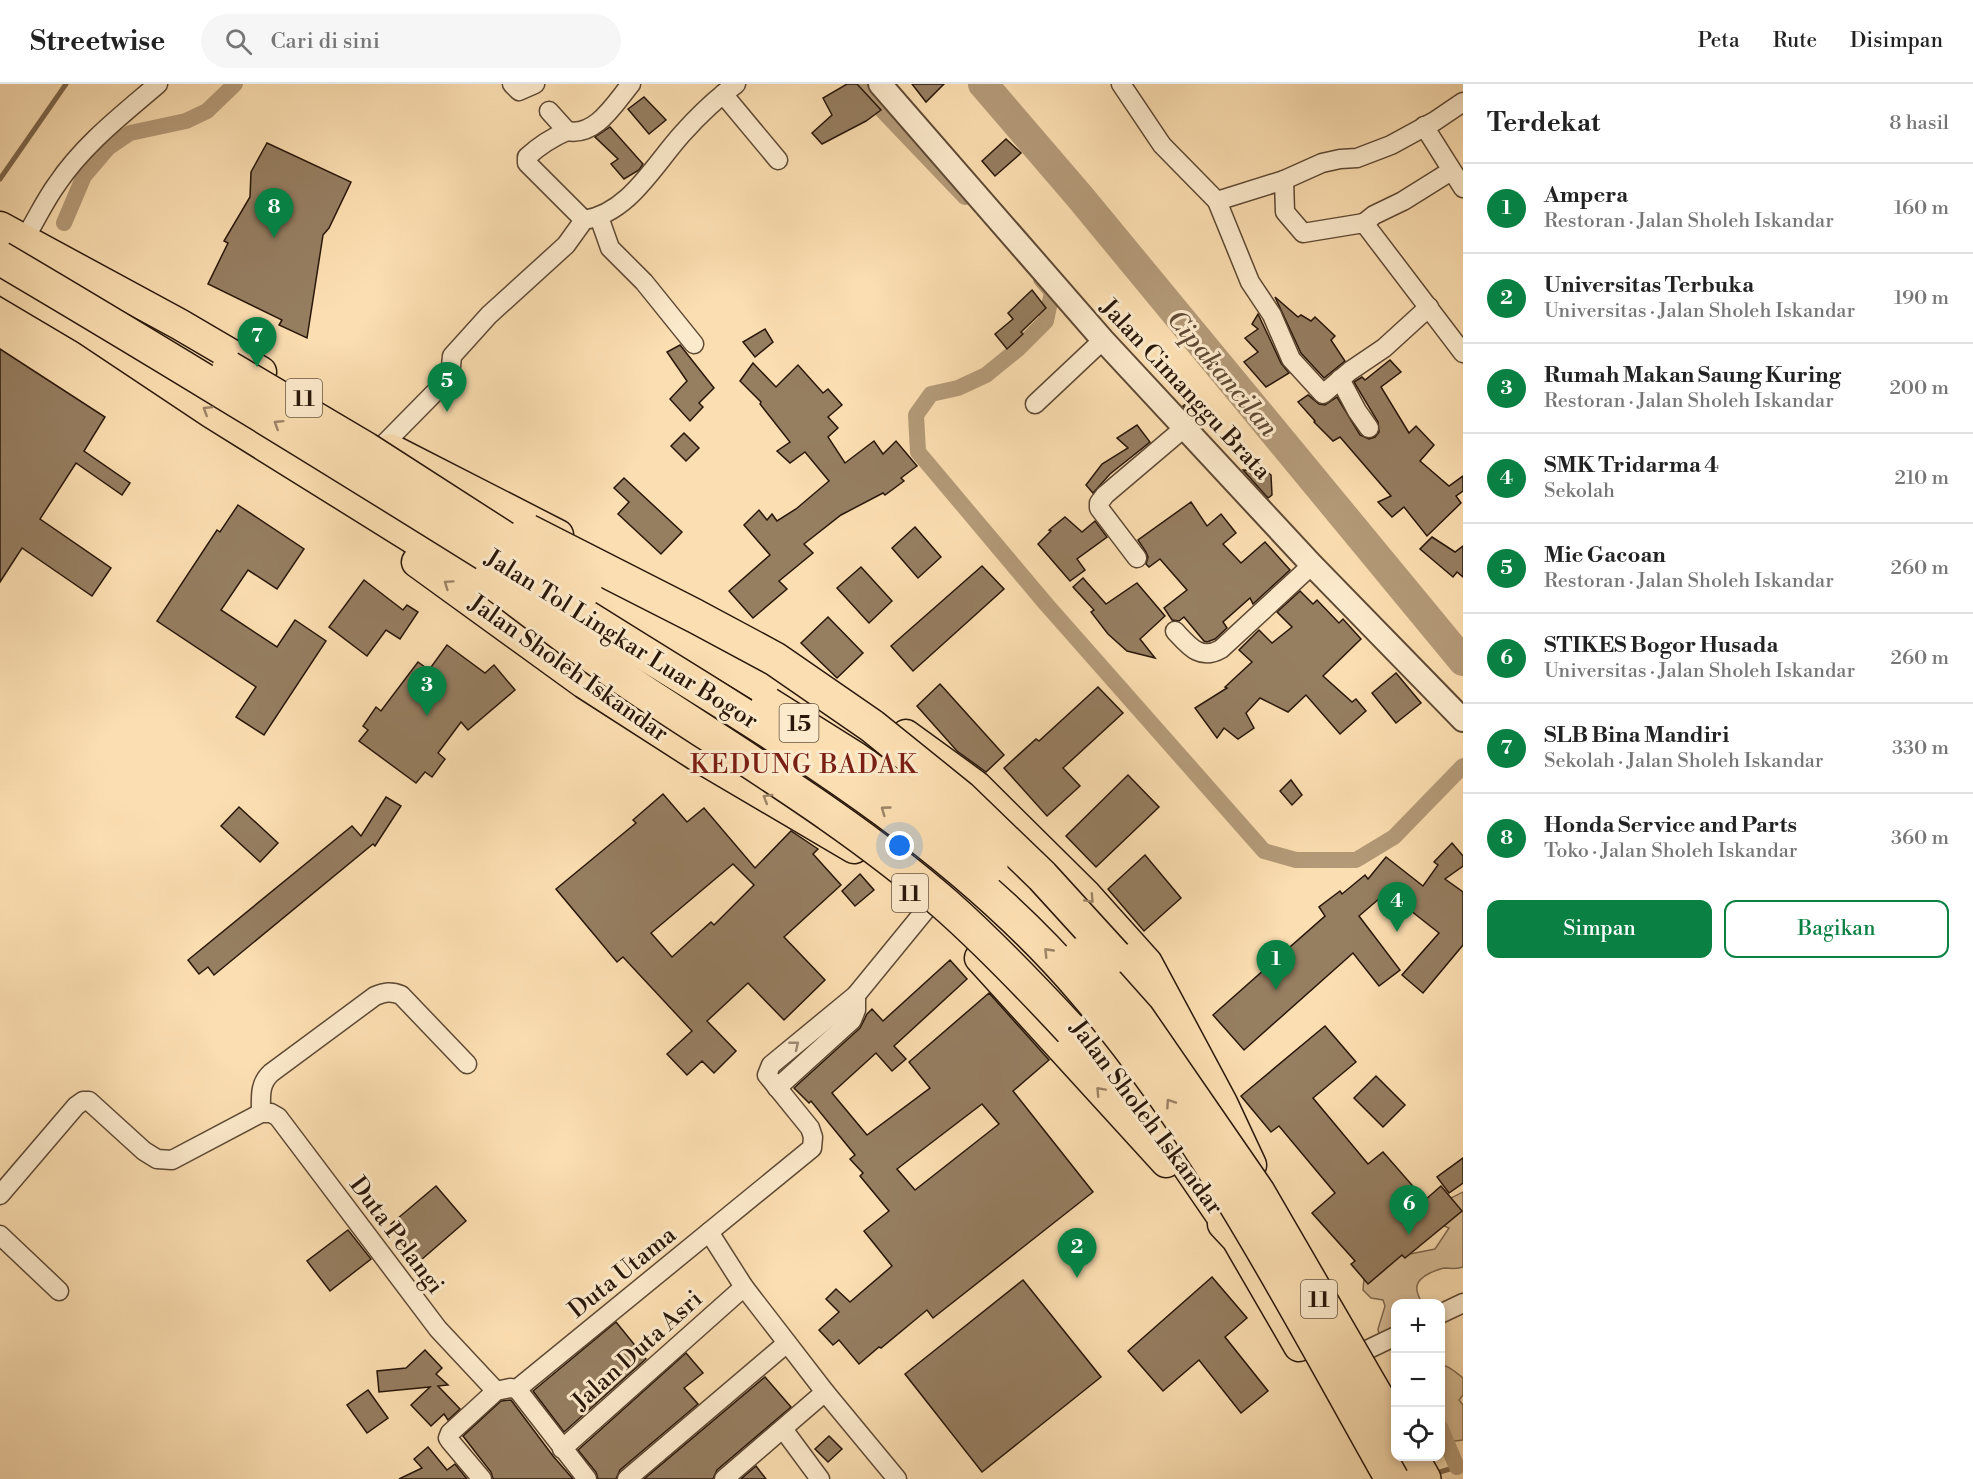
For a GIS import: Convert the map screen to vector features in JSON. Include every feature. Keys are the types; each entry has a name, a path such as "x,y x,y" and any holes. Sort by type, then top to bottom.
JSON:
{"highway":[{"name":"11","path":"7,231 139,296 179,324 374,447 430,470 636,575 779,643 976,786 1086,894 1148,963 1391,1435"},
{"name":"Jalan Tol Lingkar Luar Bogor","path":"7,231 374,447 603,601 854,758 928,811 1010,882 1138,1018 1258,1192 1391,1423"},
{"name":"Jalan Tol Lingkar Luar Bogor","path":"7,231 304,455 826,768 920,835 992,896 1082,988 1152,1076 1235,1200 1392,1479"},
{"name":"11","path":"0,278 86,329 148,372"},
{"path":"0,295 63,331 148,372"},
{"name":"Jalan Sholeh Iskandar","path":"148,372 304,455 429,549 741,745 838,809 946,893 1019,961 1088,1033 1145,1107 1236,1237 1374,1479"},
{"path":"374,447 775,659 872,726 960,797 1042,876 1115,956 1165,1023 1208,1100"},
{"path":"304,455 664,706 829,814 902,869 955,913 1013,969 1145,1107"},
{"name":"Jalan Sholeh Iskandar","path":"304,455 341,505 584,683 696,755 848,844 928,907 996,974 1068,1057 1236,1237"},
{"path":"430,470 497,527 894,769 1120,981 1246,1154"},
{"path":"468,572 497,527"},
{"path":"1407,1461 1416,1479"},
{"path":"1414,1461 1424,1479"}],"street":[{"path":"7,231 56,184 98,135 158,84"},
{"path":"512,84 519,91 535,84"},
{"path":"631,84 597,124 577,133 567,131 549,138 527,157 527,163 592,219 610,248 644,282 694,344"},
{"name":"Jalan Cimanggu Brata","path":"880,84 1103,340 1312,565 1463,720"},
{"path":"1121,84 1162,145 1217,201 1251,282 1272,315 1291,359 1323,394 1361,362 1384,348 1429,307"},
{"path":"374,447 450,377 452,356 489,315 592,219 631,195 683,134 730,89 778,160"},
{"path":"1217,201 1284,180 1322,163 1357,158 1391,145 1463,102"},
{"path":"549,111 567,131"},
{"path":"1424,126 1463,188"},
{"path":"1284,180 1285,212 1303,233 1357,226 1451,171"},
{"path":"1364,223 1461,348"},
{"path":"1035,404 1103,340"},
{"path":"1340,379 1369,428"},
{"path":"1137,558 1099,508 1099,503 1105,495 1184,428"},
{"path":"1175,631 1190,647 1211,655 1221,649 1312,565"},
{"name":"Duta Utama","path":"517,1389 812,1148 813,1137 810,1128 767,1075 771,1065 856,995 928,907"},
{"path":"0,1195 75,1107 83,1101 89,1101 144,1151 157,1159 172,1160 261,1113 261,1087 264,1079 375,996 390,992 401,996 466,1064"},
{"name":"Duta Pelangi","path":"261,1113 271,1113 278,1117 438,1329 496,1391"},
{"path":"709,1232 744,1287 825,1392 897,1479"},
{"path":"0,1235 59,1291"},
{"name":"Jalan Duta Asri","path":"562,1449 744,1287"},
{"path":"1445,1312 1463,1303"},
{"path":"1350,1358 1391,1338"},
{"path":"627,1479 787,1343"},
{"path":"482,1479 448,1438 450,1433 496,1391 510,1388 517,1389 587,1479"},
{"path":"724,1479 825,1392"},
{"path":"783,1429 820,1479"}],"shaded area":[{"path":"1463,1192 1463,1267 1440,1269 1421,1279 1417,1286 1420,1299 1391,1299 1391,1343 1379,1335 1378,1329 1385,1306 1383,1300 1371,1298 1363,1290 1364,1279 1400,1256 1435,1249 1449,1228 1444,1226 1435,1206"},
{"path":"1445,1366 1463,1378 1463,1395 1459,1400 1463,1405 1463,1440 1455,1441 1445,1438"}],"building":[{"path":"847,84 857,84 881,110 866,121 822,144 812,133 832,115 823,98"},
{"path":"912,84 944,84 926,102"},
{"path":"644,97 666,120 649,134 628,109"},
{"path":"610,127 643,164 639,170 624,179 611,164 618,159 595,137"},
{"path":"1006,139 1021,153 995,176 982,161"},
{"path":"267,143 351,182 329,228 323,235 307,338 279,325 282,320 208,284 228,243 224,241 250,197 251,172"},
{"path":"1032,290 1046,308 1007,349 995,334 1013,319 1008,313"},
{"path":"1275,297 1298,317 1301,315 1311,321 1315,317 1335,336 1331,340 1345,361 1324,378 1301,353"},
{"path":"1258,314 1281,363 1289,373 1266,387 1244,362 1258,352 1245,338 1258,329 1252,324"},
{"path":"765,329 773,342 755,357 743,342"},
{"path":"680,345 714,388 699,403 703,407 690,421 670,399 687,381 667,352"},
{"path":"0,349 105,417 84,451 130,483 122,495 76,463 40,519 111,568 92,596 22,548 0,582"},
{"path":"1390,360 1401,372 1381,387 1409,433 1416,426 1434,445 1420,461 1449,486 1463,476 1463,491 1456,496 1461,503 1427,536 1404,507 1392,517 1378,502 1391,496 1340,437 1333,441 1298,402 1308,395 1319,404 1325,405 1337,397 1360,435 1369,439 1375,437 1379,432 1378,422 1354,382 1362,377 1365,380"},
{"path":"753,363 776,387 798,365 823,393 828,389 842,405 828,417 838,428 828,437 845,463 874,441 883,454 896,441 917,466 901,478 904,481 885,495 883,493 841,515 804,544 813,553 779,581 787,589 753,618 729,591 770,555 744,525 759,510 767,520 772,514 777,521 796,509 829,481 805,452 790,463 777,451 790,442 760,404 761,402 740,381"},
{"path":"1196,396 1205,414 1196,420 1183,406"},
{"path":"1137,425 1150,442 1110,474 1093,493 1086,485 1102,464 1128,448 1117,438"},
{"path":"684,433 699,448 686,461 671,446"},
{"path":"1243,470 1266,471 1271,475 1272,495 1268,498"},
{"path":"624,478 682,532 661,554 618,514 629,502 614,488"},
{"path":"1191,502 1207,526 1221,514 1236,533 1223,544 1241,563 1265,542 1290,570 1253,604 1250,598 1223,622 1227,628 1215,639 1207,642 1184,617 1179,621 1172,620 1164,608 1187,590 1160,559 1149,567 1146,564 1148,557 1138,540"},
{"path":"238,505 304,549 277,589 248,570 221,610 277,647 295,620 326,641 264,735 236,717 256,687 157,621 217,530 220,532"},
{"path":"1065,517 1082,532 1095,521 1107,537 1077,559 1085,570 1070,581 1038,544 1051,531 1049,530"},
{"path":"915,527 941,557 918,578 892,548"},
{"path":"1432,537 1455,552 1463,546 1463,577 1457,572 1453,577 1420,549"},
{"path":"982,566 1004,589 913,671 891,646"},
{"path":"861,567 892,601 869,623 837,588"},
{"path":"1083,578 1106,604 1137,583 1165,616 1140,639 1155,658 1127,651 1108,634 1091,612 1094,610 1073,587"},
{"path":"364,580 403,610 407,605 418,612 400,639 386,630 367,656 329,627"},
{"path":"1300,591 1313,604 1317,600 1339,623 1343,619 1361,639 1323,676 1352,702 1356,699 1366,711 1340,734 1306,695 1288,712 1260,698 1246,713 1254,728 1238,739 1224,728 1217,738 1195,708 1227,688 1225,687 1252,662 1239,650 1259,630 1272,643 1292,627 1277,612"},
{"path":"828,617 863,653 837,678 801,643"},
{"path":"447,645 485,673 494,665 515,690 468,730 461,722 438,753 445,759 432,777 425,772 416,783 359,741 368,730 363,726 376,707 381,711 418,662 429,670"},
{"path":"1396,673 1421,703 1396,723 1372,693"},
{"path":"940,684 1004,755 986,772 957,751 917,706"},
{"path":"1098,687 1123,713 1063,768 1080,786 1047,816 1004,768 1036,739 1039,741"},
{"path":"1128,775 1159,807 1096,867 1066,836"},
{"path":"1291,780 1302,795 1292,805 1280,791"},
{"path":"663,794 687,822 704,808 755,868 791,831 818,849 813,854 841,885 784,937 825,980 784,1020 748,983 707,1021 736,1051 714,1073 702,1061 687,1075 667,1054 692,1031 623,957 617,962 556,889 636,823 633,820","holes":["733,864 754,885 714,925 711,922 672,957 651,933"]},
{"path":"386,797 401,806 375,846 373,844 214,975 208,967 199,974 188,960 352,826 361,836"},
{"path":"239,807 278,843 260,862 221,826"},
{"path":"1452,843 1463,856 1463,866 1445,879 1463,892 1463,945 1423,993 1402,975 1439,933 1387,892 1359,916 1400,970 1379,986 1353,953 1244,1050 1213,1015 1325,916 1319,907 1340,891 1342,894 1365,875 1368,879 1386,857 1423,886 1438,865 1434,862"},
{"path":"1145,855 1181,898 1144,931 1108,889"},
{"path":"860,874 874,890 855,906 842,891"},
{"path":"950,960 967,979 894,1046 906,1059 892,1071 876,1053 832,1093 867,1135 930,1088 909,1062 989,993 1049,1060 1013,1091 1093,1192 933,1318 927,1310 859,1364 839,1340 833,1345 819,1330 839,1312 826,1299 836,1289 850,1302 892,1266 864,1231 889,1211 860,1176 863,1173 850,1159 855,1155 811,1101 809,1103 794,1088 860,1028 872,1009 883,1021","holes":["982,1104 999,1124 915,1190 897,1169"]},
{"path":"1325,1026 1356,1062 1313,1098 1368,1164 1383,1152 1425,1200 1441,1186 1462,1211 1405,1258 1402,1255 1368,1284 1351,1264 1355,1261 1312,1213 1335,1193 1279,1126 1271,1132 1241,1096"},
{"path":"1376,1076 1405,1105 1383,1127 1354,1098"},
{"path":"1463,1158 1463,1183 1449,1193 1437,1177"},
{"path":"436,1186 466,1221 421,1260 391,1224"},
{"path":"348,1230 371,1259 330,1291 307,1261"},
{"path":"1212,1277 1247,1318 1225,1337 1268,1391 1241,1413 1199,1360 1163,1391 1128,1351"},
{"path":"1023,1280 1101,1377 982,1472 905,1374"},
{"path":"616,1322 646,1359 564,1432 533,1391"},
{"path":"425,1350 442,1368 436,1374 448,1385 438,1386 460,1409 448,1420 444,1414 431,1426 411,1405 430,1387 379,1392 377,1371 406,1368"},
{"path":"686,1353 703,1373 684,1388 698,1404 620,1470 616,1479 598,1479 596,1472 578,1450"},
{"path":"765,1377 791,1407 717,1470 713,1479 644,1479"},
{"path":"368,1390 388,1418 367,1433 347,1405"},
{"path":"511,1400 573,1479 493,1479 491,1472 463,1436 501,1401"},
{"path":"829,1436 842,1449 828,1462 815,1449"},
{"path":"428,1447 447,1470 455,1464 467,1479 399,1479 422,1468 414,1459"},
{"path":"756,1466 766,1479 741,1479"}],"waterway":[{"path":"0,179 66,84"},
{"path":"64,223 84,176 108,148 130,133 186,121 207,111 235,84"},
{"path":"857,84 965,197"},
{"name":"Cipakancilan","path":"983,84 1080,197 1463,661"},
{"path":"1041,279 1052,292 1046,321 1018,349 986,375 958,388 931,394 916,415 918,452 1046,604 1264,851 1296,860 1356,860 1394,837 1463,766"},
{"path":"1445,1439 1457,1467"},
{"path":"1440,1472 1463,1465"}],"place":[{"name":"Honda Service and Parts","path":"274,238"},
{"name":"SLB Bina Mandiri","path":"257,367"},
{"name":"Mie Gacoan","path":"447,412"},
{"name":"Rumah Makan Saung Kuring","path":"427,716"},
{"name":"SMK Tridarma 4","path":"1397,932"},
{"name":"Ampera","path":"1276,990"},
{"name":"STIKES Bogor Husada","path":"1409,1235"},
{"name":"Universitas Terbuka","path":"1077,1278"}],"district":[{"name":"KEDUNG BADAK","path":"804,764"}]}
